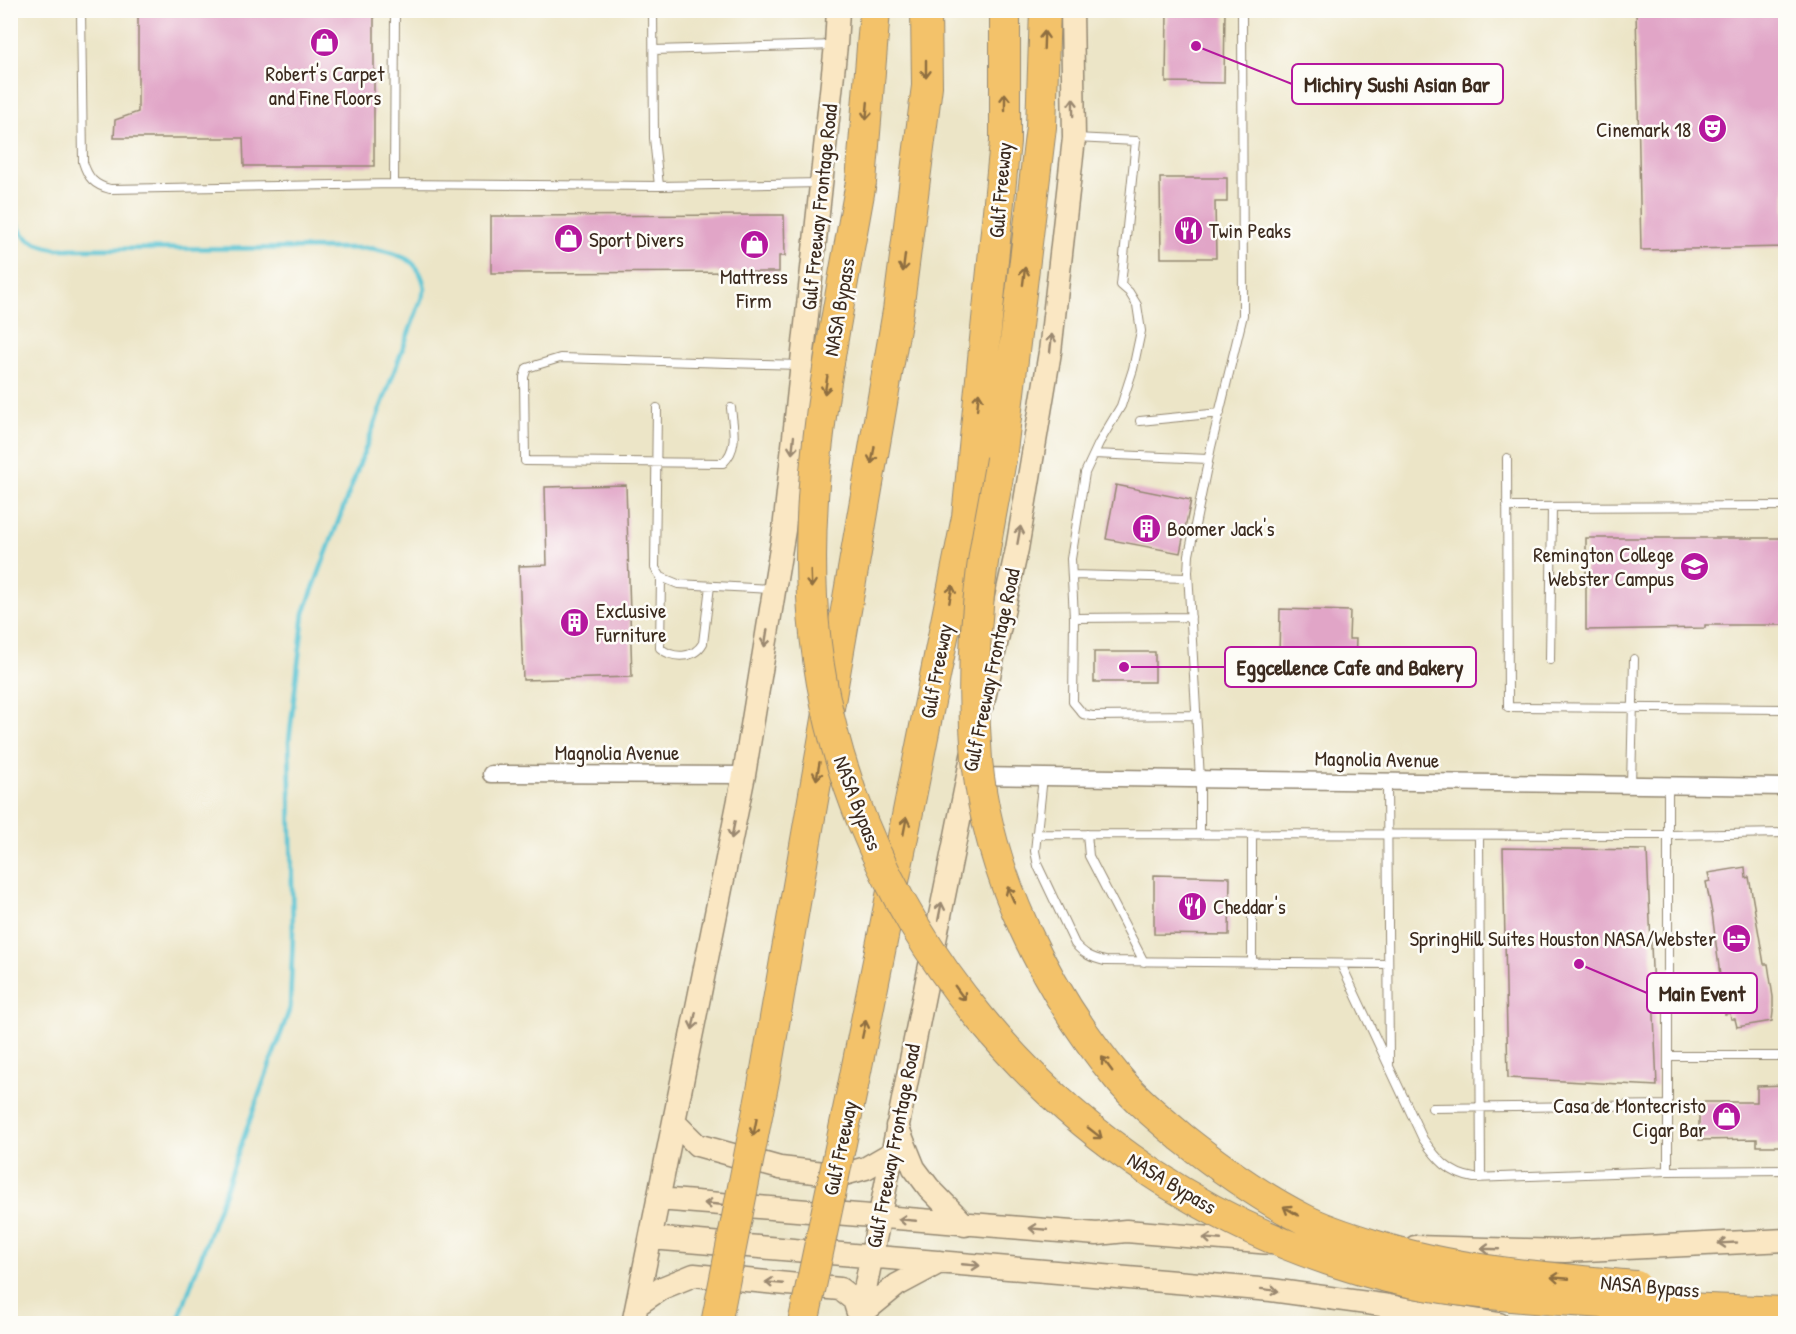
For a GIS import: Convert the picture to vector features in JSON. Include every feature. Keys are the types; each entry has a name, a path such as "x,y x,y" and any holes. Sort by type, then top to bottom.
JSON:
{"highway":[{"name":"NASA Bypass","path":"875,10 861,182 816,454 810,549 812,599 816,646 835,739 848,783 878,855 910,918 935,958 994,1036 1059,1103 1128,1157 1199,1202 1234,1221 1317,1256 1407,1282 1500,1296 1644,1306 1785,1312"},
{"path":"716,1323 766,1070 898,311 927,86 926,10"},
{"name":"Gulf Freeway","path":"802,1323 853,1086 967,517 1005,142 1005,10"},
{"name":"NASA Bypass","path":"1044,10 1041,127 1001,459 982,570 975,695 977,761 988,829 1008,891 1041,962 1075,1020 1119,1080 1162,1121 1222,1169 1306,1220 1374,1246 1430,1260 1532,1276 1685,1290 1785,1294"}],"main road":[{"name":"Gulf Freeway Frontage Road","path":"635,1314 744,776 784,530 822,183 838,10"},
{"name":"Gulf Freeway Frontage Road","path":"858,1320 967,776 1017,549 1048,364 1074,138 1072,10"},
{"path":"674,1122 697,1145 780,1168 841,1175 866,1168 892,1153"},
{"path":"897,1126 914,1168 929,1188 965,1225"},
{"name":"NASA Bypass","path":"658,1199 965,1225 1097,1234 1126,1231 1255,1242 1565,1251 1785,1240"},
{"path":"651,1238 1271,1290 1499,1323"},
{"path":"858,1320 897,1285 940,1262"},
{"path":"635,1314 662,1288 694,1275 840,1289 854,1300 858,1320"}],"street":[{"name":"Magnolia Avenue","path":"491,774 744,776"},
{"name":"Magnolia Avenue","path":"967,776 1785,787"}],"lane":[{"path":"81,10 82,151 87,173 92,181 100,186 121,189 394,184 659,186 822,183"},
{"path":"394,184 395,10"},
{"path":"653,10 654,138 659,186"},
{"path":"1200,834 1200,779 1188,578 1189,555 1208,459 1243,315 1242,10"},
{"path":"654,50 836,45"},
{"path":"1074,138 1136,141 1121,285 1137,305 1141,331 1133,369 1121,406 1085,473 1071,559 1074,618 1073,702 1077,710 1092,716 1196,715"},
{"path":"731,408 734,445 730,456 723,463 525,461 524,377 527,368 560,358 802,366"},
{"path":"657,408 655,568 661,577 678,584 774,589"},
{"path":"1140,422 1220,413"},
{"path":"1094,454 1208,459"},
{"path":"1507,458 1508,707 1785,709"},
{"path":"1507,507 1785,506"},
{"path":"1550,660 1552,507"},
{"path":"1072,575 1188,578"},
{"path":"661,577 660,648 667,654 692,655 699,651 703,643 710,586"},
{"path":"1074,618 1191,617"},
{"path":"1631,785 1634,659"},
{"path":"1043,777 1036,834 1035,852 1038,866 1075,944 1092,958 1105,961 1144,962 1388,964"},
{"path":"1387,782 1389,1068"},
{"path":"1668,785 1668,1171"},
{"path":"1036,834 1668,835 1785,833"},
{"path":"1087,834 1089,856 1144,962"},
{"path":"1252,835 1252,963"},
{"path":"1479,835 1481,1178"},
{"path":"1341,964 1423,1139 1432,1153 1460,1176 1481,1178 1668,1171 1785,1170"},
{"path":"1668,1056 1785,1056"},
{"path":"1432,1108 1668,1105"}],"building":[{"path":"138,10 374,10 374,166 244,166 243,138 114,138 115,120 138,112"},
{"path":"1167,10 1225,10 1224,83 1166,82"},
{"name":"Cinemark 18","path":"1636,10 1785,10 1785,247 1641,250"},
{"name":"Twin Peaks","path":"1160,178 1227,178 1227,202 1215,202 1216,258 1161,258"},
{"path":"784,215 785,256 779,256 779,272 491,273 491,216"},
{"name":"Exclusive Furniture","path":"626,485 632,677 523,680 519,566 547,565 545,487"},
{"name":"Boomer Jack's","path":"1116,485 1191,500 1180,553 1106,539"},
{"path":"1586,538 1785,538 1785,625 1705,625 1705,628 1586,630"},
{"path":"1280,609 1350,611 1349,639 1356,639 1355,662 1346,662 1346,678 1297,677 1297,656 1279,655"},
{"path":"1094,652 1155,652 1155,682 1094,682"},
{"path":"1503,848 1647,850 1657,1086 1508,1078"},
{"name":"SpringHill Suites Houston NASA/Webster","path":"1745,867 1746,878 1749,877 1764,964 1768,964 1773,1012 1772,1021 1737,1027 1730,1013 1725,1014 1706,882 1710,881 1708,873"},
{"name":"Cheddar's","path":"1154,875 1230,877 1229,935 1154,934"},
{"path":"1785,1085 1785,1146 1757,1146 1757,1139 1699,1140 1699,1102 1757,1102 1757,1086"}],"waterway":[{"path":"11,10 11,207 17,225 25,236 37,244 55,249 371,248 399,255 413,264 422,278 425,289 304,613 289,741 293,933 290,1008 177,1324"}],"place":[{"name":"Robert's Carpet and Fine Floors","path":"325,42"},
{"name":"Michiry Sushi Asian Bar","path":"1196,46"},
{"name":"Cinemark 18","path":"1712,129"},
{"name":"Twin Peaks","path":"1188,230"},
{"name":"Sport Divers","path":"568,239"},
{"name":"Mattress Firm","path":"754,245"},
{"name":"Boomer Jack's","path":"1146,528"},
{"name":"Remington College Webster Campus","path":"1695,566"},
{"name":"Exclusive Furniture","path":"575,622"},
{"name":"Eggcellence Cafe and Bakery","path":"1124,667"},
{"name":"Cheddar's","path":"1192,906"},
{"name":"SpringHill Suites Houston NASA/Webster","path":"1737,938"},
{"name":"Main Event","path":"1579,964"},
{"name":"Casa de Montecristo Cigar Bar","path":"1727,1117"}]}
